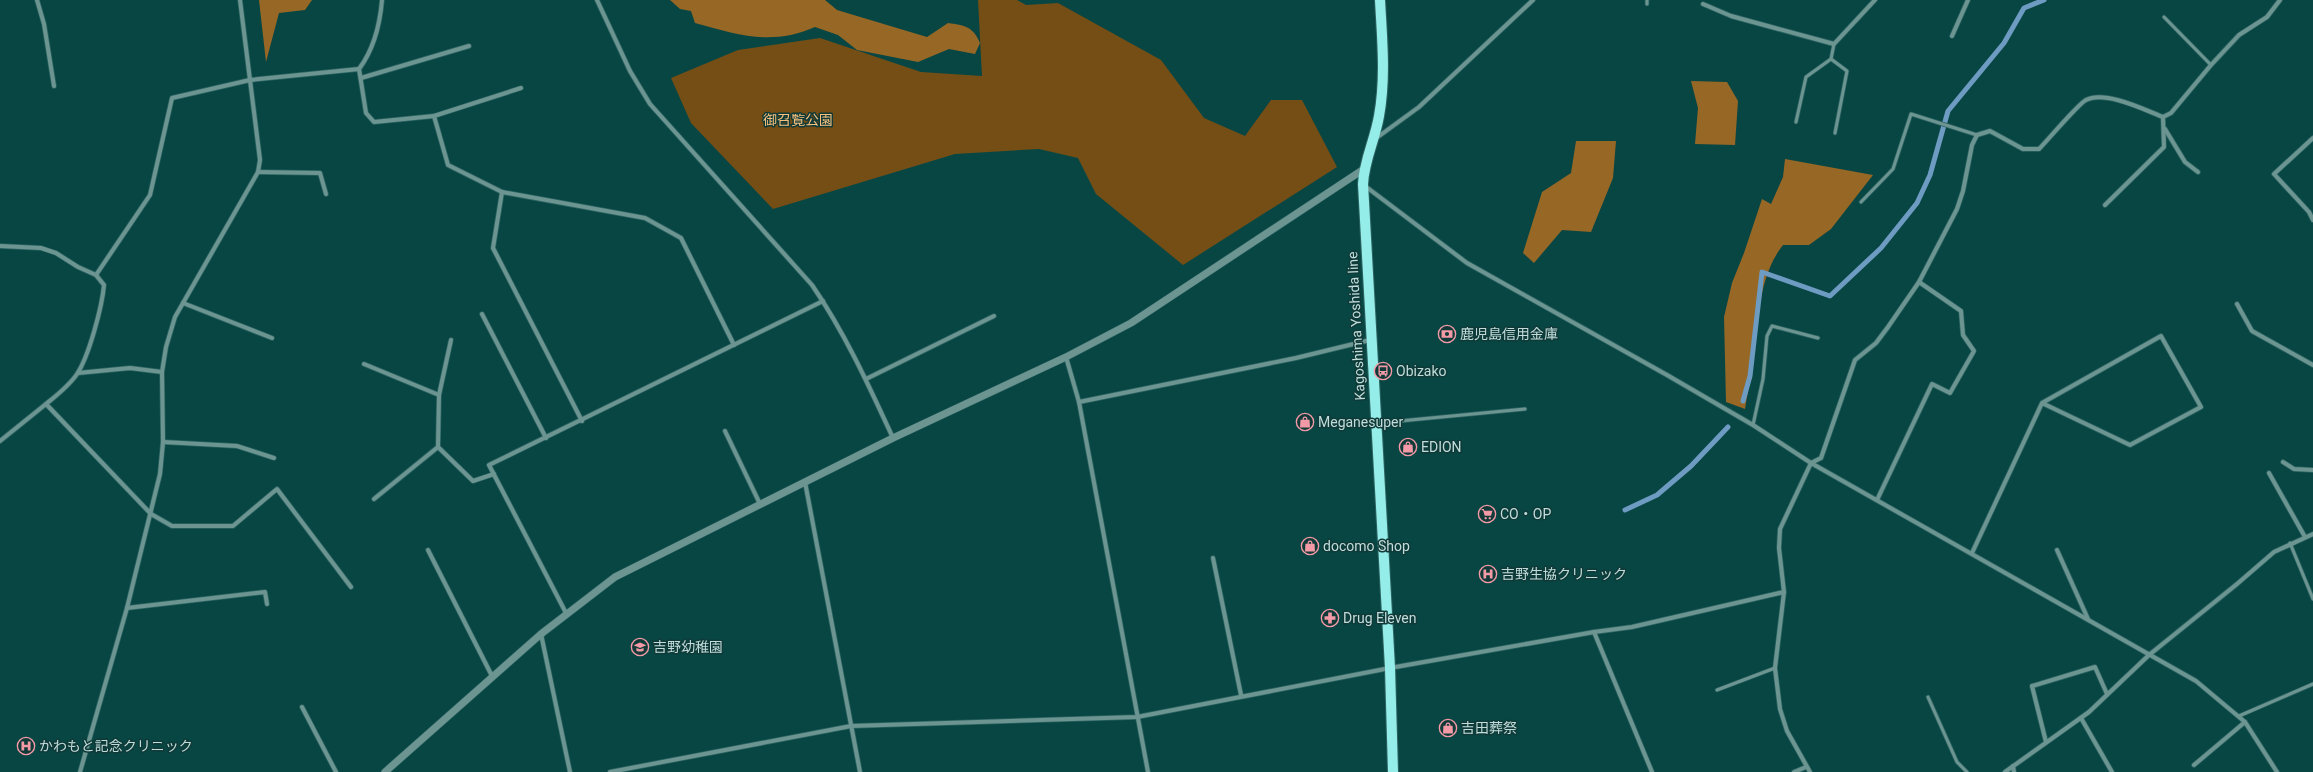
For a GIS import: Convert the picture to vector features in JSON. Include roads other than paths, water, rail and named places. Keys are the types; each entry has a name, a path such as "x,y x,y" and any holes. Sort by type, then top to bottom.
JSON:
{"main road":[{"name":"Kagoshima Yoshida line","path":"1380,0 1383,74 1379,117 1364,169 1363,184 1370,340 1390,668 1393,772"}],"street":[{"path":"37,0 44,24 54,86"},
{"path":"80,772 127,608 160,474 163,442 162,372 166,347 175,317 258,172 260,160 240,0"},
{"path":"382,0 381,17 368,57 360,69 360,78 366,113 374,122 434,116 521,88"},
{"path":"597,0 630,71 650,104 812,285 823,301 866,379 893,438"},
{"path":"1372,142 1419,107 1532,0"},
{"path":"1703,4 1731,16 1834,44 1875,0"},
{"path":"1952,36 1968,0"},
{"path":"1810,772 1787,731 1780,709 1775,668 1784,592 1779,548 1780,530 1811,463 1821,458 1855,360 1876,343 1888,327 1918,282 1957,209 1963,191 1972,145 1977,135 1990,131 2023,149 2039,149 2086,100 2102,98 2121,101 2163,117 2172,112 2210,65 2239,35 2267,17 2280,0"},
{"path":"360,78 468,46"},
{"path":"96,275 150,195 172,98 250,80 360,69"},
{"path":"434,116 448,165 502,192 646,218 681,238 734,346"},
{"path":"2105,205 2164,148 2163,117"},
{"path":"2164,128 2185,162 2198,172"},
{"path":"2313,138 2274,174 2311,210 2313,220"},
{"path":"385,772 541,634 566,613 615,577 893,438 1066,358 1131,323 1364,169"},
{"path":"258,172 320,173 326,194"},
{"path":"1363,184 1467,263 1753,425 1811,463 2196,681 2245,722 2277,772"},
{"path":"502,192 493,248 582,421"},
{"path":"0,246 41,248 56,253 78,267 96,275 104,285 103,300 96,326 78,373 68,385 0,441"},
{"path":"1877,500 1932,384 1950,393 1974,350 1962,335 1961,311 1918,282"},
{"path":"566,613 489,465 582,421 823,301"},
{"path":"183,304 272,338"},
{"path":"2237,304 2252,331 2313,365"},
{"path":"482,314 546,438"},
{"path":"866,379 994,316"},
{"path":"1972,553 2042,403 2160,336 2201,407 2130,445 2042,403"},
{"path":"451,340 439,395 438,447 473,482 494,474"},
{"path":"1079,402 1296,358 1370,340"},
{"path":"1066,358 1079,402 1148,772"},
{"path":"364,364 439,395"},
{"path":"78,373 130,368 162,372"},
{"path":"46,404 151,514 172,526 232,526 277,489 351,587"},
{"path":"725,431 760,504"},
{"path":"163,442 237,446 274,458"},
{"path":"374,499 438,447"},
{"path":"2283,462 2294,469 2313,470"},
{"path":"2269,473 2305,537"},
{"path":"805,482 860,772"},
{"path":"2005,772 2081,718 2149,655 2274,552 2290,543 2313,534"},
{"path":"428,550 492,676"},
{"path":"2057,550 2088,620"},
{"path":"1213,558 1241,696"},
{"path":"127,608 265,592 267,604"},
{"path":"610,772 851,726 1138,717 1390,668 1594,632 1632,627 1784,592"},
{"path":"1594,632 1652,772"},
{"path":"541,634 570,772"},
{"path":"2046,742 2032,686 2095,667 2107,694"},
{"path":"302,707 336,772"},
{"path":"2081,718 2112,772"},
{"path":"2194,765 2245,722"},
{"path":"2013,766 2014,772"},
{"path":"1794,772 1806,767"}],"lane":[{"path":"2164,17 2210,65"},
{"path":"1796,122 1806,77 1831,59 1834,44"},
{"path":"1831,59 1847,71 1836,133"},
{"path":"1861,202 1893,169 1911,114 1977,135"},
{"path":"1753,425 1763,379 1767,336 1772,326 1818,338"},
{"path":"1375,423 1525,409"},
{"path":"2290,543 2313,599"},
{"path":"1717,690 1775,668"},
{"path":"2239,716 2313,684"},
{"path":"1928,697 1956,762 1966,772"}],"waterway":[{"path":"1743,401 1750,376 1762,272 1830,296 1881,248 1917,203 1930,175 1948,111 2004,43 2024,8 2044,0"},
{"path":"1625,510 1657,495 1691,466 1728,427"}],"place":[{"name":"鹿児島信用金庫","path":"1447,334"},
{"name":"Obizako","path":"1383,371"},
{"name":"Meganesuper","path":"1305,422"},
{"name":"EDION","path":"1408,447"},
{"name":"CO・OP","path":"1487,514"},
{"name":"docomo Shop","path":"1310,546"},
{"name":"吉野生協クリニック","path":"1488,574"},
{"name":"Drug Eleven","path":"1330,618"},
{"name":"吉野幼稚園","path":"640,647"},
{"name":"吉田葬祭","path":"1448,728"},
{"name":"かわもと記念クリニック","path":"26,746"}],"park label":[{"name":"御召覧公園","path":"798,120"}]}
